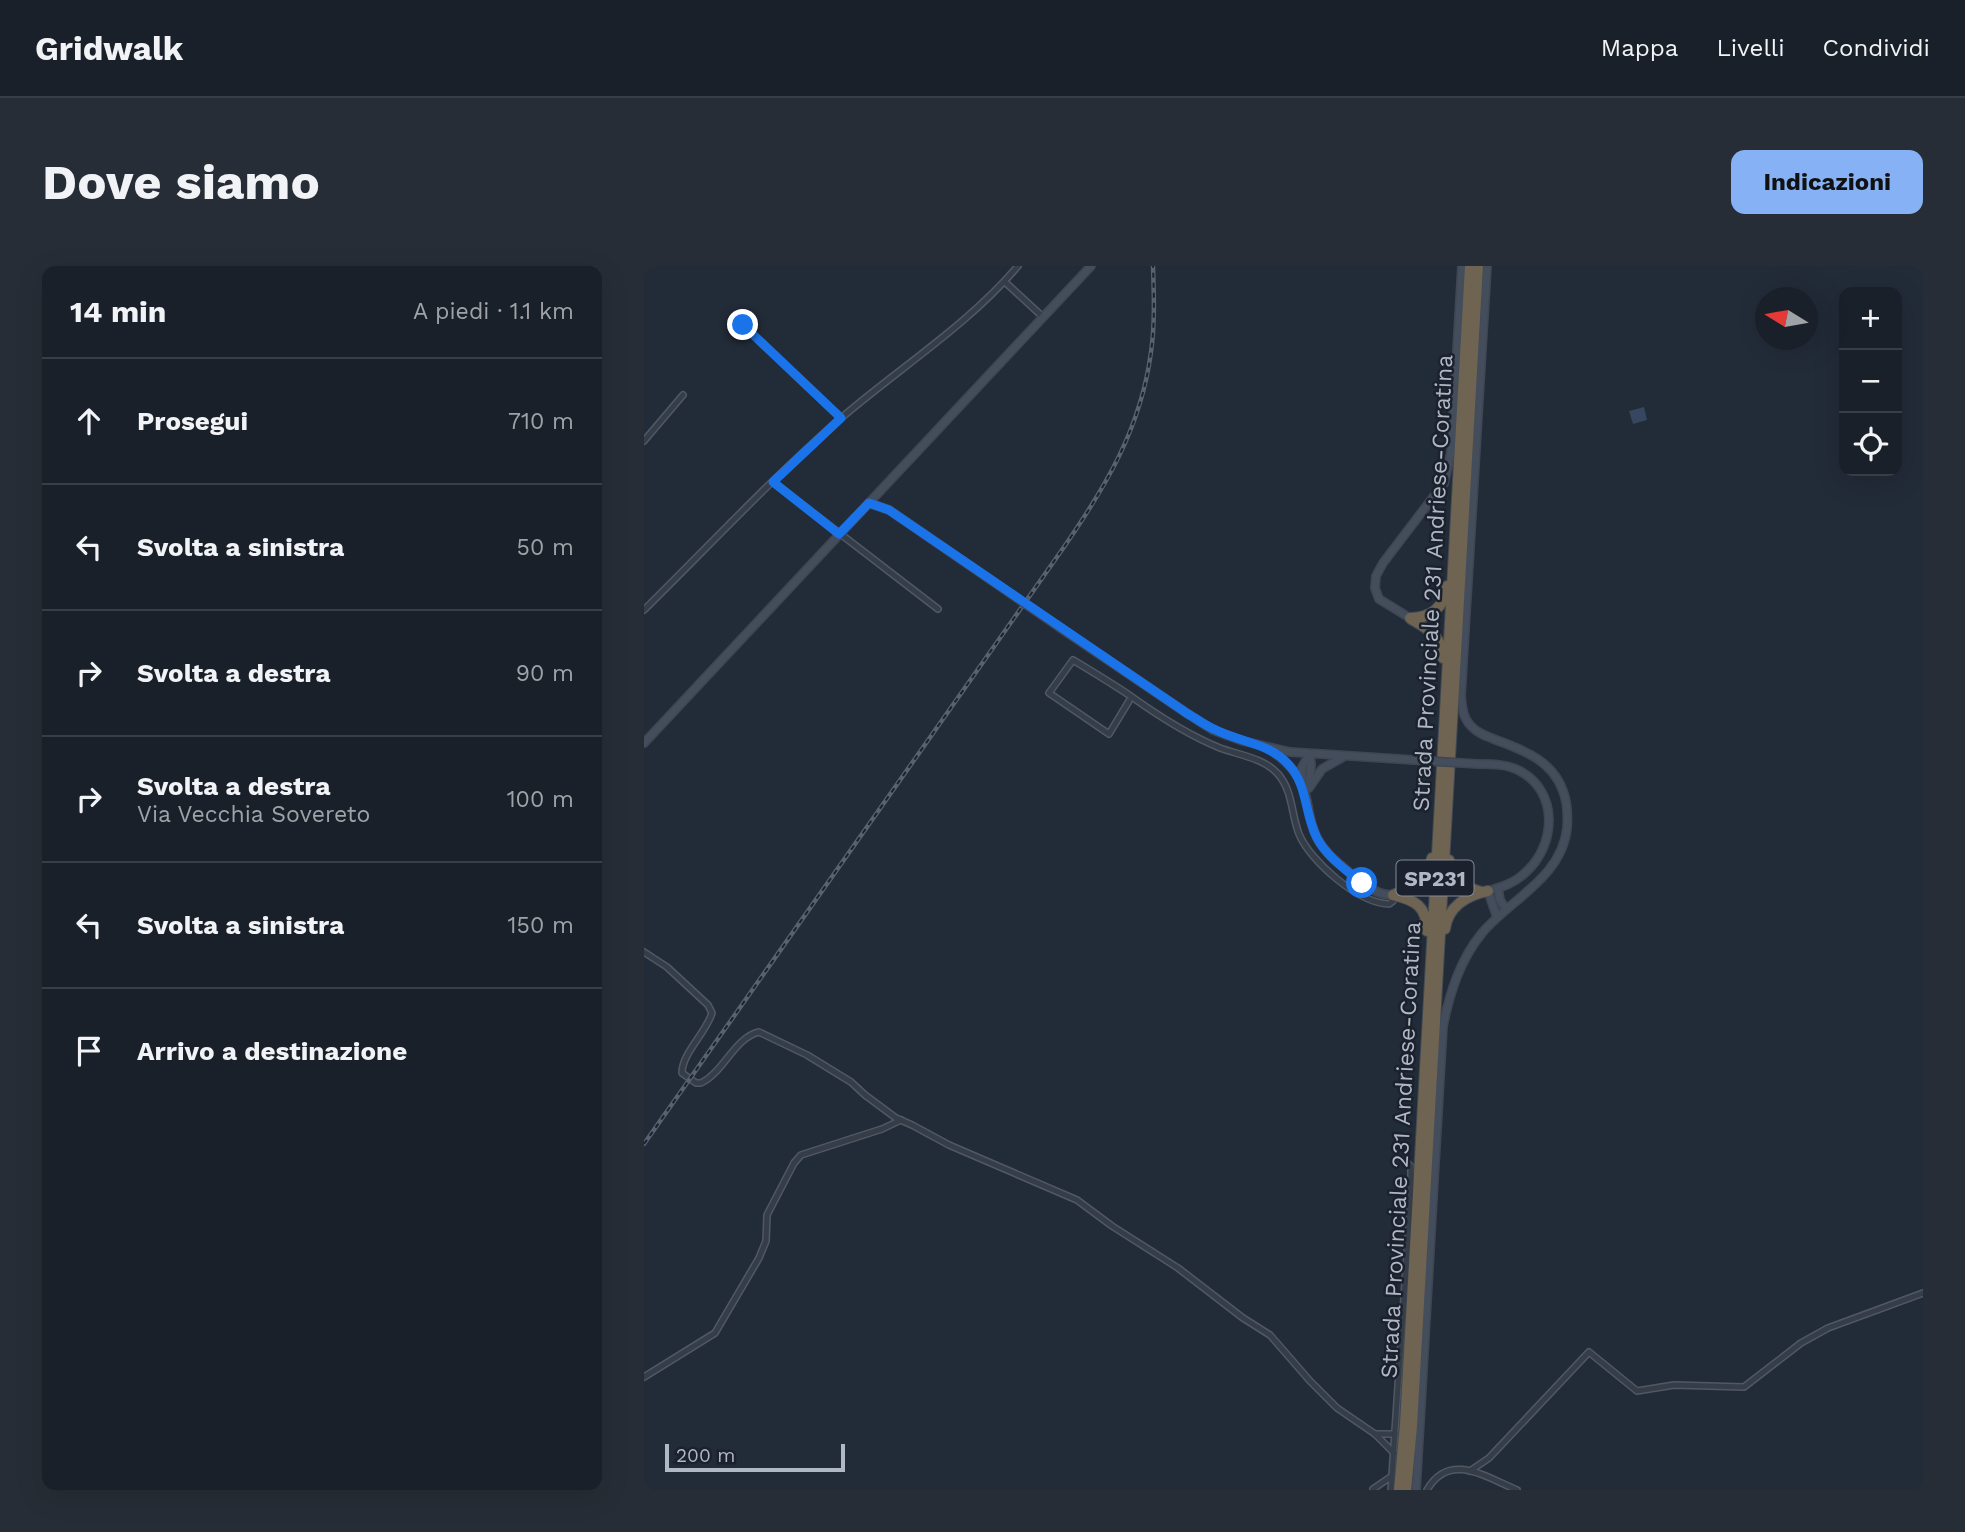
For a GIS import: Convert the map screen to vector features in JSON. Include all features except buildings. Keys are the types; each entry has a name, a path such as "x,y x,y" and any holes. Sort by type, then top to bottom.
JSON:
{"highway":[{"name":"Strada Provinciale 231 Andriese-Coratina","path":"1445,781 1445,711 1470,266"},
{"name":"Strada Provinciale 231 Andriese-Coratina","path":"1406,1490 1412,1426 1445,781 1478,266"},
{"path":"1410,618 1430,615 1443,600 1447,589 1456,511"},
{"path":"1410,618 1432,631 1441,644 1445,711"},
{"name":"SP231","path":"1445,781 1450,871 1462,885 1490,890"},
{"name":"SP231","path":"1394,895 1418,884 1429,869 1445,781"},
{"name":"SP231","path":"1432,1013 1446,920 1459,903 1490,890"},
{"name":"SP231","path":"1394,895 1413,901 1426,917 1432,1013"},
{"name":"Strada Provinciale 231 Andriese-Coratina","path":"1399,1490 1432,1013"}],"street":[{"path":"646,606 841,418 950,332 1005,282 1018,266"},
{"path":"644,743 1091,266"},
{"path":"1410,618 1380,601 1375,581 1383,563 1444,483 1448,469 1462,266"},
{"path":"1416,1490 1443,1026 1453,984 1480,935 1550,870 1560,853 1566,835 1568,810 1563,790 1553,772 1534,755 1483,735 1469,725 1462,711 1487,266"},
{"path":"1005,282 1043,317"},
{"path":"743,325 841,418"},
{"path":"644,441 684,395"},
{"path":"773,482 938,609"},
{"path":"876,495 889,510 1213,730 1267,747 1310,754 1478,764 1508,767 1527,775 1542,793 1549,810 1547,837 1536,861 1520,878 1490,890"},
{"path":"869,503 889,510"},
{"path":"1129,701 1109,734 1049,693 1073,660 1195,737 1268,765 1283,781 1289,793 1298,833 1313,858 1369,899 1388,904 1393,901 1394,895 1381,894 1368,888 1331,856 1316,835 1310,818 1306,787 1311,765 1310,754"},
{"path":"1267,747 1287,763 1306,787"},
{"path":"1306,787 1322,769 1344,756"},
{"path":"1490,890 1506,909"},
{"path":"1490,890 1497,917"},
{"path":"644,952 667,967 708,1005 712,1013 709,1023 682,1064 682,1073 690,1079 701,1083 709,1079 742,1042 751,1034 759,1032 807,1055 851,1082 901,1120 949,1145 1077,1200 1178,1268 1243,1318 1270,1335 1337,1408 1375,1434 1394,1453"},
{"path":"644,1377 715,1332 759,1258 766,1241 767,1215 801,1154 882,1129 901,1120"},
{"path":"1391,1490 1411,1175 1411,1167 1405,1160"},
{"path":"1470,1471 1489,1458 1589,1352 1637,1391 1674,1385 1744,1387 1801,1343 1828,1328 1923,1293"},
{"path":"1375,1434 1395,1434"},
{"path":"1427,1490 1433,1479 1451,1468 1470,1471 1517,1490"},
{"path":"1374,1490 1392,1476"}],"water":[{"path":"1644,407 1647,420 1633,424 1629,411"}],"railway":[{"path":"644,1144 1064,547 1107,479 1130,431 1146,380 1153,331 1153,266"}],"route":[{"path":"743,325 841,418 773,482 783,492 839,534 869,503 889,510 1213,730 1267,747 1296,773 1321,844 1332,858 1362,883"}]}
